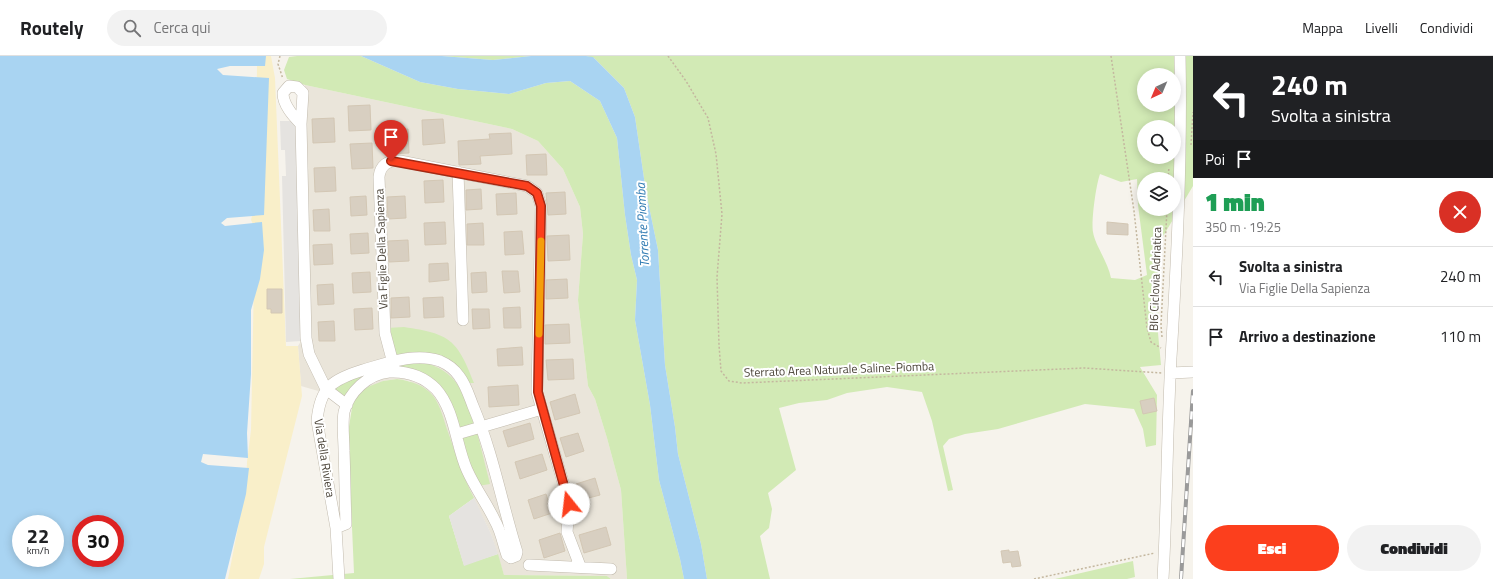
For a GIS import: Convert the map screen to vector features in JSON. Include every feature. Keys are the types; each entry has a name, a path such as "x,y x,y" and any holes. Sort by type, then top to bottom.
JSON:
{"street":[{"path":"1163,579 1171,373 1179,223 1182,121 1180,56"},
{"path":"301,124 292,115 284,100 283,93 286,88 294,86 302,91 301,124 306,338 310,354 326,389 347,405"},
{"name":"Via Figlie Della Sapienza","path":"393,367 385,333 379,174 384,165 395,160 527,186 537,193 541,206 538,392 573,518 568,520 567,532 580,566"},
{"path":"458,172 463,320"},
{"name":"Via della Riviera","path":"339,579 336,528 317,421 319,405 326,389 341,378 393,367 418,358 430,358 442,362 451,368 464,385 482,427 517,555 511,558 507,555 496,522 467,470 457,434 443,400 436,389 417,376 393,367"},
{"name":"Via della Riviera","path":"336,528 346,524 343,431 344,413 347,405 361,385 372,377 385,373 393,367"},
{"path":"1171,373 1193,372"},
{"path":"457,434 542,408"},
{"path":"480,494 498,488"},
{"path":"530,566 580,566 611,569"}],"path":[{"path":"280,56 278,64 286,88"},
{"name":"Sterrato Area Naturale Saline-Piomba","path":"668,56 686,81 708,118 716,154 722,214 717,277 719,345 721,371 729,381 742,383 1084,368 1171,373"},
{"name":"BI6 Ciclovia Adriatica","path":"1111,56 1134,211 1148,328 1152,342 1163,349 1161,325 1167,216"},
{"path":"1034,579 1164,550"}],"shaded area":[{"path":"305,85 512,129 538,141 563,169 580,207 583,234 578,300 588,386 595,399 621,490 627,579 611,579 607,576 504,575 491,534 464,479 410,381 397,379 383,381 353,401 301,386 298,346 301,341 307,123"},
{"path":"280,121 296,121 301,341 286,342 282,176 286,176 285,150 281,150"},
{"path":"474,498 491,534 498,554 464,566 449,516"}],"green space":[{"path":"361,56 420,82 458,89 509,94 546,83 570,81 600,101 617,138 625,215 631,255 637,280 635,320 650,405 659,480 684,579 627,579 621,490 595,399 588,386 578,300 583,234 580,207 563,169 538,141 512,129 305,85 287,79 284,70 289,57"},
{"path":"442,56 531,56 493,60"},
{"path":"586,56 1193,56 1193,186 1181,206 1181,172 1137,172 1137,179 1121,182 1100,174 1093,212 1094,237 1111,278 1135,280 1147,275 1139,216 1175,216 1159,243 1158,333 1161,365 1140,367 1157,395 1156,445 1146,447 1143,429 1134,409 1085,404 998,429 965,434 949,439 943,446 953,490 948,491 932,421 922,392 887,387 847,393 827,400 799,403 779,408 796,470 768,493 772,509 769,528 760,536 770,579 707,579 701,544 678,454 665,365 658,250 646,192 635,117 624,88 594,58"},
{"path":"404,327 442,336 450,341 457,348 474,383 470,383 461,371 421,352 410,352 395,356 387,328"},
{"path":"422,362 444,371 457,384 466,402 474,424 458,430 442,391 397,370 394,364"},
{"path":"384,369 342,399 331,392 346,381"},
{"path":"397,379 417,384 426,389 434,397 466,482 474,498 449,516 464,565 498,554 504,575 607,576 611,579 290,579 354,573 350,481 346,446 353,401 361,391 370,386 383,381"},
{"path":"477,432 490,484 478,486 459,436"},
{"path":"1133,561 1135,577 1127,579 1055,579"}],"sand":[{"path":"262,56 271,56 275,78 286,346 298,346 302,396 264,547 264,564 259,579 228,579 246,486 251,430 255,228 251,220 255,205 257,66"}],"water":[{"path":"0,56 266,56 265,66 230,66 217,69 223,75 269,78 264,215 227,218 221,223 225,226 262,222 264,250 260,279 251,310 251,374 247,433 248,458 203,454 201,462 208,465 249,468 246,494 225,579 0,579"},
{"name":"Torrente Piomba","path":"361,56 442,56 493,60 531,56 586,56 593,57 624,88 635,117 646,192 658,250 665,365 678,454 701,544 707,579 684,579 659,480 650,405 635,320 637,280 631,255 625,215 617,138 600,101 570,81 546,83 509,94 458,89 420,82"}],"building":[{"path":"370,105 371,130 349,131 348,106"},
{"path":"334,118 335,142 313,143 312,119"},
{"path":"443,119 445,143 423,145 422,120"},
{"path":"408,129 409,153 388,154 387,130"},
{"path":"511,133 512,154 480,156 481,164 459,165 458,141 490,139 489,134"},
{"path":"372,143 373,168 352,169 350,144"},
{"path":"546,154 547,175 527,175 526,155"},
{"path":"335,167 336,191 315,192 314,168"},
{"path":"443,180 444,202 425,203 424,181"},
{"path":"481,189 482,209 466,210 466,190"},
{"path":"565,192 566,214 548,215 546,193"},
{"path":"516,193 517,214 497,215 496,194"},
{"path":"366,196 367,215 351,216 350,197"},
{"path":"405,196 406,218 388,219 387,197"},
{"path":"329,209 330,231 314,231 313,210"},
{"path":"445,222 446,244 425,245 424,223"},
{"path":"1107,222 1128,224 1128,235 1107,234"},
{"path":"483,223 484,245 467,245 467,224"},
{"path":"522,231 524,254 505,255 504,232"},
{"path":"368,233 369,253 351,254 350,234"},
{"path":"569,235 570,260 548,261 547,236"},
{"path":"408,240 409,261 389,262 388,241"},
{"path":"332,244 333,264 314,265 313,245"},
{"path":"448,263 449,280 429,282 429,264"},
{"path":"502,271 518,271 520,292 504,293"},
{"path":"370,272 371,292 353,293 352,273"},
{"path":"486,272 487,292 472,293 471,273"},
{"path":"567,279 568,298 546,299 546,280"},
{"path":"333,284 334,304 318,305 317,285"},
{"path":"267,289 282,289 282,313 271,313 271,309 267,309"},
{"path":"409,297 410,317 391,318 391,298"},
{"path":"443,297 444,317 424,318 423,298"},
{"path":"520,307 521,328 504,328 503,308"},
{"path":"372,308 373,329 355,330 354,309"},
{"path":"472,309 489,309 490,328 473,329"},
{"path":"334,321 335,341 319,341 318,322"},
{"path":"569,324 570,343 545,344 545,325"},
{"path":"522,347 523,365 498,366 497,349"},
{"path":"573,359 574,379 548,380 546,360"},
{"path":"518,385 519,405 489,407 488,387"},
{"path":"575,394 580,413 555,420 550,402"},
{"path":"1154,398 1157,411 1143,414 1140,401"},
{"path":"530,423 534,439 508,447 503,431"},
{"path":"578,433 584,451 566,457 560,438"},
{"path":"542,454 547,470 520,479 515,462"},
{"path":"595,478 600,495 581,500 576,484"},
{"path":"546,494 552,513 534,519 528,500"},
{"path":"606,527 611,545 584,553 579,535"},
{"path":"560,533 565,551 544,558 539,540"},
{"path":"1009,550 1009,552 1018,551 1021,566 1012,567 1011,562 1003,563 1001,551"}],"railway":[{"path":"1181,579 1193,391"}],"slow traffic":[{"path":"539,334 541,241"}],"route":[{"path":"391,161 395,160 527,186 537,193 541,206 538,392 569,504"}]}
